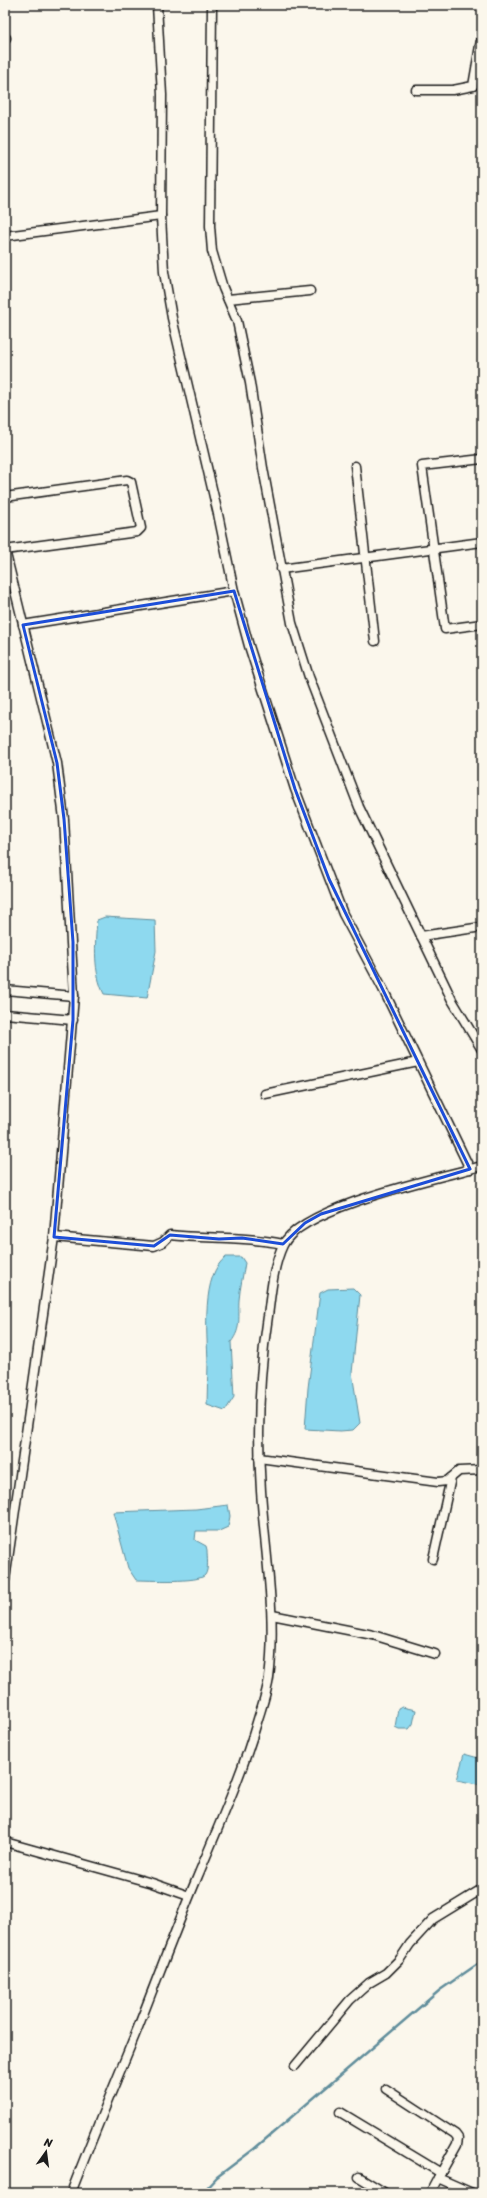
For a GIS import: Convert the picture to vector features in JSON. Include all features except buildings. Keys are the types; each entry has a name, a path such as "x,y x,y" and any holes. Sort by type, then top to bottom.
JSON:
{"street":[{"path":"157,5 162,95 161,216 164,272 172,318 218,514 234,591 249,646 295,789 343,914 470,1169"},
{"path":"212,5 210,226 212,251 236,321 250,383 292,623 309,678 359,807 452,1000 482,1050"},
{"path":"416,90 453,90 473,86 482,34"},
{"path":"5,236 161,216"},
{"path":"228,299 310,291"},
{"path":"482,459 422,466 445,630 482,624"},
{"path":"356,466 375,641"},
{"path":"5,497 127,480 131,482 141,528 137,532 5,550 57,763 64,820 74,996 54,1237 5,1580"},
{"path":"282,569 366,556 482,542"},
{"path":"23,625 234,591"},
{"path":"421,936 482,927"},
{"path":"5,990 74,996"},
{"path":"5,1014 73,1020"},
{"path":"265,1094 418,1062"},
{"path":"71,2193 189,1896 228,1806 256,1727 269,1682 273,1640 272,1615 259,1458 258,1426 262,1356 275,1271 283,1244 289,1236 305,1223 321,1214 384,1193 482,1166"},
{"path":"54,1237 154,1246 163,1242 170,1235 219,1239 242,1238 283,1244"},
{"path":"259,1458 438,1482 447,1481 459,1471 482,1470"},
{"path":"433,1559 451,1478"},
{"path":"272,1615 373,1635 435,1654"},
{"path":"5,1842 152,1883 189,1896"},
{"path":"295,2066 350,2000 369,1982 386,1973 400,1959 410,1944 433,1919 482,1889"},
{"path":"386,2089 455,2134 458,2138 458,2144 430,2193"},
{"path":"340,2112 440,2175 472,2193"},
{"path":"359,2177 385,2193"}],"highlighted area":[{"path":"234,591 295,789 329,879 470,1169 321,1214 305,1223 283,1244 242,1238 219,1239 170,1235 154,1246 54,1237 73,1020 73,942 64,819 57,763 23,625"}],"water":[{"path":"105,917 155,920 156,951 147,998 104,994 100,986 96,968 95,949 97,920"},
{"path":"226,1257 241,1257 245,1263 239,1295 239,1322 237,1332 231,1342 234,1397 225,1411 207,1405 207,1305 212,1277 218,1265"},
{"path":"353,1288 360,1295 352,1373 360,1423 353,1430 340,1431 305,1429 308,1388 320,1293 328,1289"},
{"path":"228,1505 230,1516 228,1527 219,1531 196,1531 195,1540 206,1546 207,1550 207,1567 205,1575 201,1578 184,1580 136,1580 128,1568 113,1512 196,1509"},
{"path":"402,1707 416,1710 413,1724 409,1729 399,1729 395,1727 398,1709"},
{"path":"464,1754 482,1759 482,1785 457,1780"}],"waterway":[{"path":"202,2193 217,2177 254,2149 440,1990 482,1961"}]}
